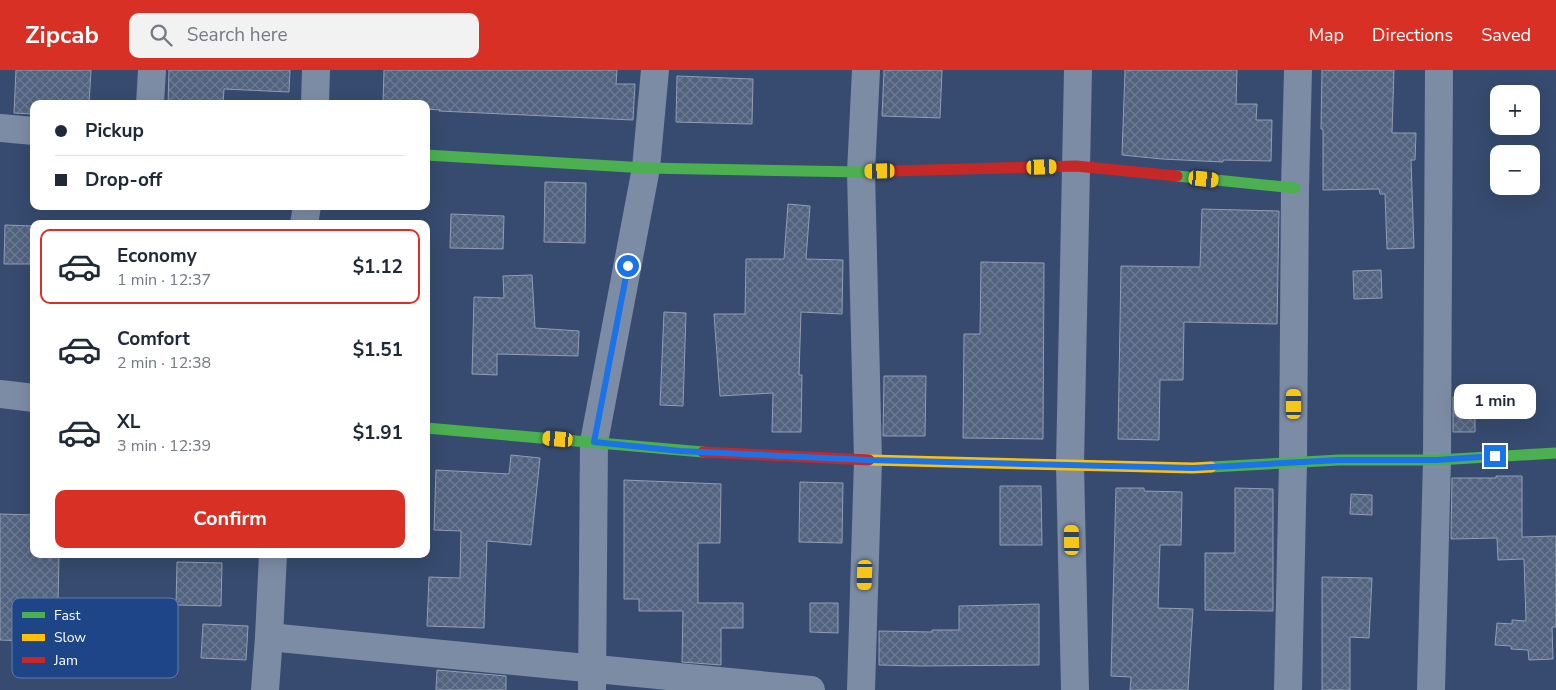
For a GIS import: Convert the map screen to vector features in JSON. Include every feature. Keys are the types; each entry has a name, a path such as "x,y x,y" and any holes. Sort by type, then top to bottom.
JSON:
{"street":[{"path":"150,100 152,70"},
{"path":"315,100 316,70"},
{"path":"592,679 594,442 646,168 655,70"},
{"path":"861,690 868,460 862,172 866,70"},
{"path":"1075,690 1070,465 1078,70"},
{"path":"1288,690 1298,70"},
{"path":"1431,690 1437,460 1439,70"},
{"path":"0,128 30,131"},
{"path":"430,155 646,168 862,172 1076,166 1295,188"},
{"path":"0,394 30,398"},
{"path":"430,428 680,451 868,460 1193,468 1339,460 1437,460 1556,453"},
{"path":"265,690 273,558"},
{"path":"269,637 592,679 811,690"}],"building":[{"path":"16,70 91,70 89,100 30,100 30,114 14,113"},
{"path":"169,70 290,70 289,92 224,89 223,100 168,100"},
{"path":"384,70 617,70 616,84 635,84 633,120 439,111 430,109 430,100 383,100"},
{"path":"884,70 942,70 940,118 882,116"},
{"path":"1125,70 1237,70 1236,104 1257,104 1256,120 1272,120 1271,161 1223,160 1223,162 1122,155"},
{"path":"1322,70 1394,70 1392,133 1416,133 1415,160 1411,160 1414,248 1387,249 1385,194 1380,194 1379,189 1323,190"},
{"path":"677,76 753,79 752,124 676,122"},
{"path":"545,182 586,183 585,243 544,242"},
{"path":"788,204 810,206 806,259 843,260 842,314 801,312 799,375 802,375 801,432 772,432 773,393 720,396 714,314 745,314 746,259 784,259"},
{"path":"1202,209 1279,211 1277,324 1184,322 1183,380 1160,380 1159,440 1118,439 1121,266 1200,267"},
{"path":"451,214 504,216 503,249 450,248"},
{"path":"5,225 30,226 30,264 4,264"},
{"path":"981,262 1044,263 1043,439 963,438 964,334 980,334"},
{"path":"1381,270 1382,298 1354,299 1353,271"},
{"path":"532,275 535,328 579,331 578,356 497,354 497,375 472,374 474,297 504,298 503,276"},
{"path":"664,312 686,313 683,406 660,405"},
{"path":"884,376 926,376 925,436 883,436"},
{"path":"1480,389 1502,390 1501,418 1475,417 1475,432 1453,432 1453,397 1460,397 1460,391 1480,392"},
{"path":"511,455 540,458 531,545 487,541 484,628 427,626 429,577 460,578 461,531 434,530 436,470 509,474"},
{"path":"1496,476 1522,476 1522,537 1556,536 1556,627 1552,627 1553,659 1529,660 1528,650 1511,649 1511,646 1495,645 1497,623 1512,624 1512,620 1526,621 1524,559 1498,560 1497,538 1451,539 1452,478 1496,478"},
{"path":"624,480 721,484 720,543 698,543 698,603 743,603 743,628 721,628 721,665 682,662 683,611 639,611 639,599 624,599"},
{"path":"800,482 843,483 842,543 799,542"},
{"path":"1000,486 1041,486 1042,545 1000,545"},
{"path":"1116,488 1144,488 1144,491 1182,492 1181,545 1160,545 1158,608 1193,609 1188,690 1130,690 1131,677 1111,676"},
{"path":"1235,488 1273,489 1273,611 1205,610 1205,553 1235,553"},
{"path":"1351,494 1372,495 1372,515 1350,514"},
{"path":"0,514 30,515 30,558 59,558 58,598 12,598 12,640 0,640"},
{"path":"177,562 222,563 221,606 178,605 178,598 176,598"},
{"path":"1322,577 1372,578 1369,638 1350,637 1350,690 1322,690"},
{"path":"810,603 838,603 838,633 810,632"},
{"path":"1039,604 1039,665 879,665 879,631 932,632 932,630 959,630 959,606"},
{"path":"203,624 248,626 246,660 201,658"},
{"path":"437,670 506,676 506,690 436,690"}],"traffic: fast":[{"path":"430,155 646,168 892,171"},
{"path":"1177,176 1295,188"},
{"path":"430,428 703,452"},
{"path":"1211,467 1339,460 1437,460 1556,453"}],"traffic: slow":[{"path":"869,460 1211,467"}],"traffic: jam":[{"path":"892,171 1076,166 1177,176"},
{"path":"703,452 869,460"}],"route":[{"path":"628,266 594,442 680,451 868,460 1193,468 1339,460 1437,460 1495,456"}]}
